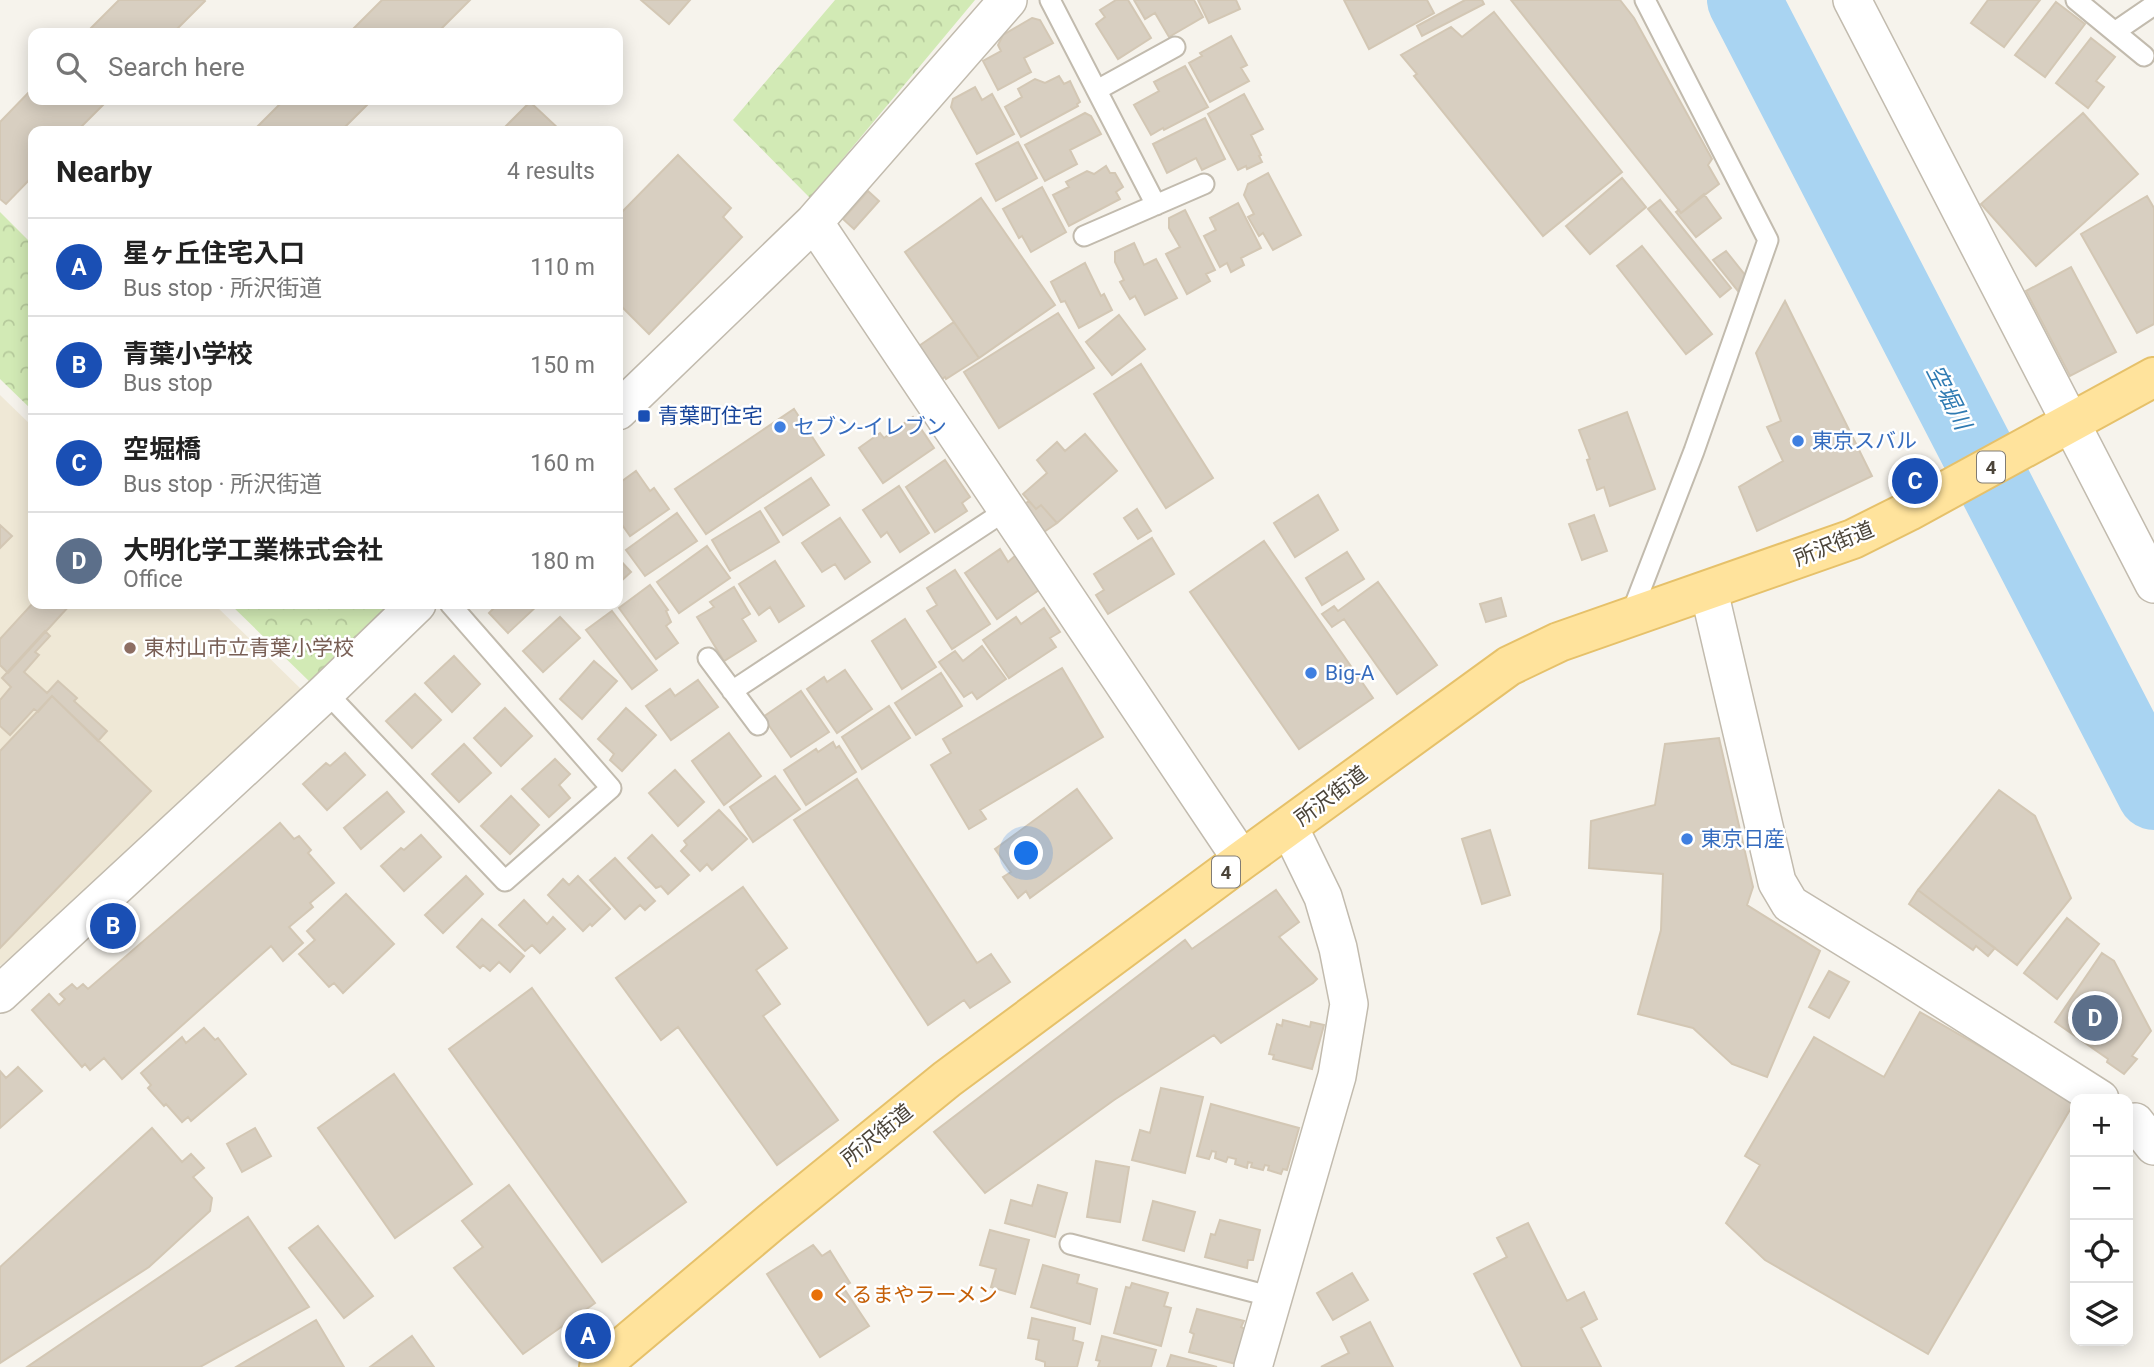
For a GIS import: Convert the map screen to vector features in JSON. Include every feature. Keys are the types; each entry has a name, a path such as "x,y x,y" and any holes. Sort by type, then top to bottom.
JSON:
{"main road":[{"name":"所沢街道","path":"599,1367 947,1079 1510,666 1559,642 1853,539 2154,377"}],"street":[{"path":"623,406 814,222 1008,0"},
{"path":"1852,0 2064,427 2154,584"},
{"path":"814,222 1242,860"},
{"path":"1709,591 1777,882 1790,904 2093,1094"},
{"path":"0,994 413,609"},
{"path":"1253,1367 1337,1076 1349,1004 1338,948 1323,897 1289,827"}],"lane":[{"path":"1050,0 1156,205"},
{"path":"1629,617 1694,451 1768,240 1645,0"},
{"path":"2076,0 2144,56"},
{"path":"2116,31 2154,5"},
{"path":"1097,90 1175,47"},
{"path":"1084,236 1203,184"},
{"path":"732,691 1007,509"},
{"path":"326,692 505,881 611,788 454,609"},
{"path":"708,658 758,726"},
{"path":"1070,1244 1273,1297"}],"shaded area":[{"name":"東村山市立青葉小学校","path":"0,395 28,422 28,609 219,609 304,692 98,888 0,966"}],"green space":[{"path":"835,0 975,0 810,198 733,120"},
{"path":"0,212 28,240 28,406 0,379"},
{"path":"235,609 390,609 311,683"}],"building":[{"path":"119,0 205,1 178,28 91,28"},
{"path":"382,0 470,0 442,28 354,28"},
{"path":"641,0 690,0 669,24"},
{"path":"1116,0 1128,0 1151,38 1118,59 1096,24 1105,17 1100,10"},
{"path":"1134,0 1194,0 1203,17 1169,37 1155,13 1145,19"},
{"path":"1198,0 1236,0 1240,9 1209,23"},
{"path":"1344,0 1427,0 1434,13 1369,49"},
{"path":"1465,0 1482,0 1484,4 1422,36 1417,26"},
{"path":"1511,0 1620,0 1634,18 1712,159 1708,165 1719,184 1681,213"},
{"path":"1988,0 2040,0 2004,47 1971,23"},
{"path":"2056,2 2085,24 2045,77 2015,55"},
{"path":"1494,12 1622,172 1543,236 1414,76 1417,74 1401,55 1451,27 1462,37"},
{"path":"1032,18 1040,20 1053,43 1024,58 1031,72 998,90 983,61 1001,51 998,45 1003,35"},
{"path":"1231,36 1247,65 1241,68 1249,81 1210,102 1189,63 1202,56 1200,53"},
{"path":"2091,38 2115,57 2096,81 2104,87 2088,108 2056,83"},
{"path":"1185,66 1208,107 1151,135 1134,105 1159,91 1154,82"},
{"path":"1059,76 1064,84 1070,81 1080,102 1078,106 1021,137 1005,107 1022,97 1018,89 1035,79 1045,83"},
{"path":"975,87 982,100 992,94 1014,134 977,154 951,107 953,99"},
{"path":"28,93 28,105 103,105 82,126 28,126 28,181 6,204 0,199 0,122"},
{"path":"1244,94 1263,129 1251,135 1262,162 1238,170 1208,114"},
{"path":"279,105 367,105 346,126 258,126"},
{"path":"527,105 533,105 556,126 506,126"},
{"path":"1085,113 1091,116 1101,134 1070,150 1077,164 1045,181 1025,145"},
{"path":"2083,113 2138,174 2036,266 1981,204"},
{"path":"1205,118 1225,159 1202,170 1196,158 1167,173 1153,144"},
{"path":"1018,142 1037,178 996,201 976,164"},
{"path":"678,155 731,208 723,217 742,237 649,334 623,308 623,211"},
{"path":"1106,166 1110,173 1115,173 1123,187 1116,192 1120,199 1069,226 1053,195 1069,187 1066,182 1087,171 1094,174"},
{"path":"1268,173 1301,235 1273,250 1263,233 1259,236 1248,217 1254,214 1244,195 1248,184"},
{"path":"1622,178 1646,207 1590,254 1566,226"},
{"path":"1042,187 1066,232 1031,252 1022,236 1019,238 1003,209"},
{"path":"868,191 879,201 854,229 843,219"},
{"path":"1704,194 1721,218 1696,237 1676,212 1679,210 1681,213"},
{"path":"2147,196 2154,208 2154,324 2137,333 2081,234"},
{"path":"981,198 1055,305 979,358 905,252"},
{"path":"1660,200 1731,288 1720,297 1648,209"},
{"path":"1238,203 1261,248 1241,258 1244,265 1231,272 1227,263 1220,267 1204,236 1216,230 1210,218"},
{"path":"1185,210 1215,270 1206,274 1210,281 1187,294 1166,254 1180,247 1169,228 1169,218"},
{"path":"1134,243 1144,265 1156,259 1177,298 1145,315 1135,296 1130,299 1120,282 1124,280 1115,262 1115,252"},
{"path":"1642,246 1712,334 1686,354 1617,266"},
{"path":"1726,251 1745,275 1738,291 1713,260"},
{"path":"1085,263 1101,296 1104,294 1112,310 1079,328 1051,282"},
{"path":"2071,267 2116,352 2070,376 2026,291"},
{"path":"1785,301 1872,476 1757,531 1739,487 1783,461 1767,427 1781,421 1756,353"},
{"path":"1058,313 1094,368 999,428 964,372"},
{"path":"1119,315 1145,349 1112,375 1086,342"},
{"path":"954,322 979,358 939,381 916,348"},
{"path":"1141,364 1213,478 1166,508 1094,394"},
{"path":"794,409 824,455 706,534 675,489"},
{"path":"1627,412 1655,489 1610,506 1604,487 1597,490 1587,460 1590,459 1579,430"},
{"path":"913,417 934,448 883,483 859,448 880,433 884,438"},
{"path":"1085,434 1117,471 1057,523 1041,505 1036,509 1023,494 1047,473 1037,460 1057,442 1065,451"},
{"path":"945,460 970,497 962,503 967,511 935,532 906,487"},
{"path":"636,471 650,491 654,488 669,509 630,536 623,526 623,480"},
{"path":"811,478 829,505 783,535 765,508"},
{"path":"899,486 929,533 900,552 887,532 881,537 863,510"},
{"path":"1318,495 1338,530 1295,557 1274,523"},
{"path":"1029,501 1036,509 1041,505 1057,523 1041,534 1020,507"},
{"path":"1137,509 1151,531 1138,539 1124,518"},
{"path":"760,511 779,542 730,571 712,540"},
{"path":"677,513 697,541 645,576 626,550"},
{"path":"1594,515 1607,551 1582,560 1569,524"},
{"path":"840,518 870,562 845,579 835,564 822,572 802,543"},
{"path":"0,525 12,536 0,548"},
{"path":"1152,538 1174,574 1108,614 1096,595 1104,590 1094,574"},
{"path":"1264,541 1373,698 1299,749 1190,592"},
{"path":"707,546 730,578 679,613 657,582"},
{"path":"1000,549 1008,562 1016,555 1039,590 997,619 965,573"},
{"path":"1347,552 1364,579 1322,605 1306,578"},
{"path":"775,561 804,606 779,622 770,607 759,615 739,584"},
{"path":"623,563 631,572 623,579"},
{"path":"955,570 990,624 952,649 927,611 937,605 927,588"},
{"path":"1378,582 1437,665 1397,694 1344,619 1332,627 1322,614 1334,606 1338,611"},
{"path":"650,585 668,610 666,611 671,622 666,626 678,643 656,659 620,609 623,609 623,605"},
{"path":"734,587 750,614 742,619 756,641 724,661 697,617 714,607 710,602"},
{"path":"1501,598 1506,616 1486,622 1480,604"},
{"path":"28,608 66,609 8,673 0,665 0,639"},
{"path":"1044,608 1060,632 1050,638 1056,647 1009,678 983,640 1016,617 1021,624"},
{"path":"493,609 534,609 508,633 489,613"},
{"path":"612,611 657,670 632,689 586,630"},
{"path":"560,617 580,638 543,672 523,651"},
{"path":"905,619 936,667 902,689 872,641"},
{"path":"45,631 50,636 35,652 39,655 24,672 47,693 58,681 77,698 74,701 107,731 98,741 52,696 38,712 34,709 10,735 0,726 0,700 11,687 2,678"},
{"path":"982,646 1006,679 977,699 972,692 964,697 939,662 955,651 963,661"},
{"path":"454,656 480,684 452,712 425,683"},
{"path":"594,661 617,681 582,719 560,699"},
{"path":"1062,668 1103,737 980,810 986,819 969,829 931,765 951,753 943,739"},
{"path":"845,670 872,709 837,733 807,689 824,677 827,682"},
{"path":"941,673 962,706 916,735 895,703"},
{"path":"698,680 718,707 671,740 646,706 670,689 675,696"},
{"path":"801,691 829,732 791,757 763,717"},
{"path":"415,694 441,720 412,748 386,721"},
{"path":"52,696 151,791 0,948 0,751"},
{"path":"889,706 910,738 862,769 842,737"},
{"path":"505,708 532,736 501,766 474,738"},
{"path":"626,708 656,735 622,771 610,760 614,754 598,739"},
{"path":"729,733 761,776 724,805 692,761"},
{"path":"1719,738 1753,887 1747,905 1820,951 1767,1077 1732,1064 1693,1028 1638,1014 1661,930 1663,874 1589,868 1591,821 1655,805 1665,744"},
{"path":"833,742 836,748 839,746 856,772 806,805 784,770 816,749 818,752"},
{"path":"464,744 491,773 459,802 432,774"},
{"path":"345,753 365,775 327,810 303,784 326,763 330,766"},
{"path":"555,759 570,774 559,785 570,798 549,817 522,789"},
{"path":"675,770 704,802 678,826 649,793"},
{"path":"775,776 800,809 753,842 730,807"},
{"path":"857,779 977,963 991,954 1010,982 970,1008 964,1000 928,1025 794,820"},
{"path":"1077,789 1112,838 1030,898 1026,891 1018,898 1003,877 1011,872 995,849"},
{"path":"1999,790 2035,816 2071,898 2017,965 1918,890"},
{"path":"387,792 404,812 361,849 344,828"},
{"path":"511,796 539,825 510,854 481,826"},
{"path":"719,810 747,839 712,870 707,864 700,871 681,851 687,845 684,841"},
{"path":"280,823 294,839 299,836 311,850 308,853 334,883 310,903 313,907 289,927 303,943 283,961 271,946 122,1079 104,1058 90,1070 85,1064 82,1067 32,1010 49,994 59,1005 65,999 60,994 72,984 77,989 83,984 88,989"},
{"path":"1490,830 1510,895 1482,904 1462,839"},
{"path":"421,835 441,857 404,891 381,866"},
{"path":"652,835 689,875 668,894 661,886 656,888 628,858"},
{"path":"615,858 655,901 645,910 640,905 625,919 590,880"},
{"path":"466,876 483,894 443,933 425,915"},
{"path":"578,876 610,909 583,931 548,895 563,879 569,885"},
{"path":"743,887 787,948 756,970 780,1004 763,1016 838,1120 777,1165 678,1027 661,1040 616,978"},
{"path":"1276,890 1299,922 1279,937 1317,979 1221,1043 1214,1035 1114,1100 985,1193 934,1132 1185,940 1192,949"},
{"path":"1918,890 1995,948 1988,956 1976,946 1973,950 1909,904"},
{"path":"346,894 394,944 343,993 334,983 329,987 299,954 315,940 307,931"},
{"path":"524,900 547,924 553,917 565,929 540,953 532,945 525,951 499,925"},
{"path":"2067,918 2099,944 2057,999 2024,973"},
{"path":"482,919 524,956 510,972 499,962 490,971 483,965 480,968 457,947"},
{"path":"2102,953 2114,961 2151,1031 2132,1056 2137,1059 2124,1074 2107,1062 2108,1059 2055,1022"},
{"path":"1829,971 1849,982 1829,1018 1809,1007"},
{"path":"532,988 686,1202 602,1262 449,1049"},
{"path":"1920,1012 2070,1098 2070,1110 1928,1354 1765,1260 1726,1223 1760,1165 1745,1156 1814,1037 1884,1077"},
{"path":"1283,1020 1310,1027 1311,1022 1324,1025 1312,1069 1273,1059 1274,1055 1269,1054 1277,1024 1282,1026"},
{"path":"204,1028 215,1040 218,1038 246,1074 191,1121 188,1117 182,1122 148,1088 151,1085 141,1073 182,1037 186,1043"},
{"path":"18,1067 42,1091 0,1128 0,1071 6,1078"},
{"path":"394,1074 472,1184 395,1238 318,1128"},
{"path":"1161,1088 1203,1097 1185,1173 1132,1160 1140,1130 1150,1133"},
{"path":"1211,1104 1299,1128 1287,1170 1283,1169 1281,1174 1268,1170 1269,1166 1265,1165 1263,1170 1251,1167 1252,1163 1248,1162 1247,1168 1235,1164 1236,1159 1228,1157 1226,1162 1215,1158 1216,1152 1212,1151 1209,1159 1197,1156"},
{"path":"152,1128 182,1162 191,1154 204,1168 193,1177 212,1198 210,1211 149,1267 0,1363 0,1267"},
{"path":"255,1128 271,1156 242,1172 227,1144"},
{"path":"1096,1161 1129,1167 1120,1222 1087,1217"},
{"path":"509,1185 595,1303 523,1354 454,1268 483,1247 462,1221"},
{"path":"1038,1185 1067,1193 1055,1237 1005,1223 1011,1200 1032,1206"},
{"path":"1153,1201 1195,1212 1184,1251 1143,1240"},
{"path":"248,1217 309,1307 200,1367 27,1367"},
{"path":"1220,1220 1260,1230 1253,1260 1248,1260 1247,1268 1205,1257 1211,1234 1215,1235"},
{"path":"1528,1223 1567,1301 1584,1292 1597,1319 1581,1328 1601,1367 1522,1367 1474,1274 1507,1257 1497,1238"},
{"path":"318,1226 373,1296 344,1318 289,1248"},
{"path":"990,1230 1029,1240 1015,1294 991,1287 996,1269 980,1265"},
{"path":"813,1245 822,1256 830,1251 850,1283 843,1287 869,1326 820,1357 767,1274"},
{"path":"1043,1265 1079,1275 1077,1283 1097,1289 1090,1324 1031,1307"},
{"path":"1352,1273 1368,1300 1333,1320 1317,1293"},
{"path":"1132,1283 1168,1293 1164,1306 1171,1308 1161,1346 1114,1333 1126,1287 1130,1288"},
{"path":"1197,1309 1244,1321 1241,1327 1245,1329 1236,1364 1189,1352 1194,1334 1190,1332"},
{"path":"1032,1318 1075,1328 1073,1340 1083,1343 1077,1367 1045,1367 1045,1362 1036,1359 1039,1340 1028,1338"},
{"path":"316,1320 344,1367 236,1367"},
{"path":"1370,1322 1393,1367 1321,1367 1349,1353 1341,1337"},
{"path":"412,1336 434,1367 370,1367"},
{"path":"1102,1336 1156,1350 1151,1367 1098,1367 1100,1361 1096,1360"},
{"path":"1171,1355 1217,1367 1167,1367"}],"waterway":[{"name":"空堀川","path":"1744,0 2154,793"}],"place":[{"name":"青葉町住宅","path":"644,416"},
{"name":"セブン-イレブン","path":"780,427"},
{"name":"東京スバル","path":"1798,441"},
{"name":"空堀橋","path":"1915,481"},
{"name":"東村山市立青葉小学校","path":"130,648"},
{"name":"Big-A","path":"1311,673"},
{"name":"東京日産","path":"1687,839"},
{"name":"青葉小学校","path":"113,926"},
{"name":"大明化学工業株式会社","path":"2095,1018"},
{"name":"くるまやラーメン","path":"817,1295"},
{"name":"星ヶ丘住宅入口","path":"588,1336"}]}
